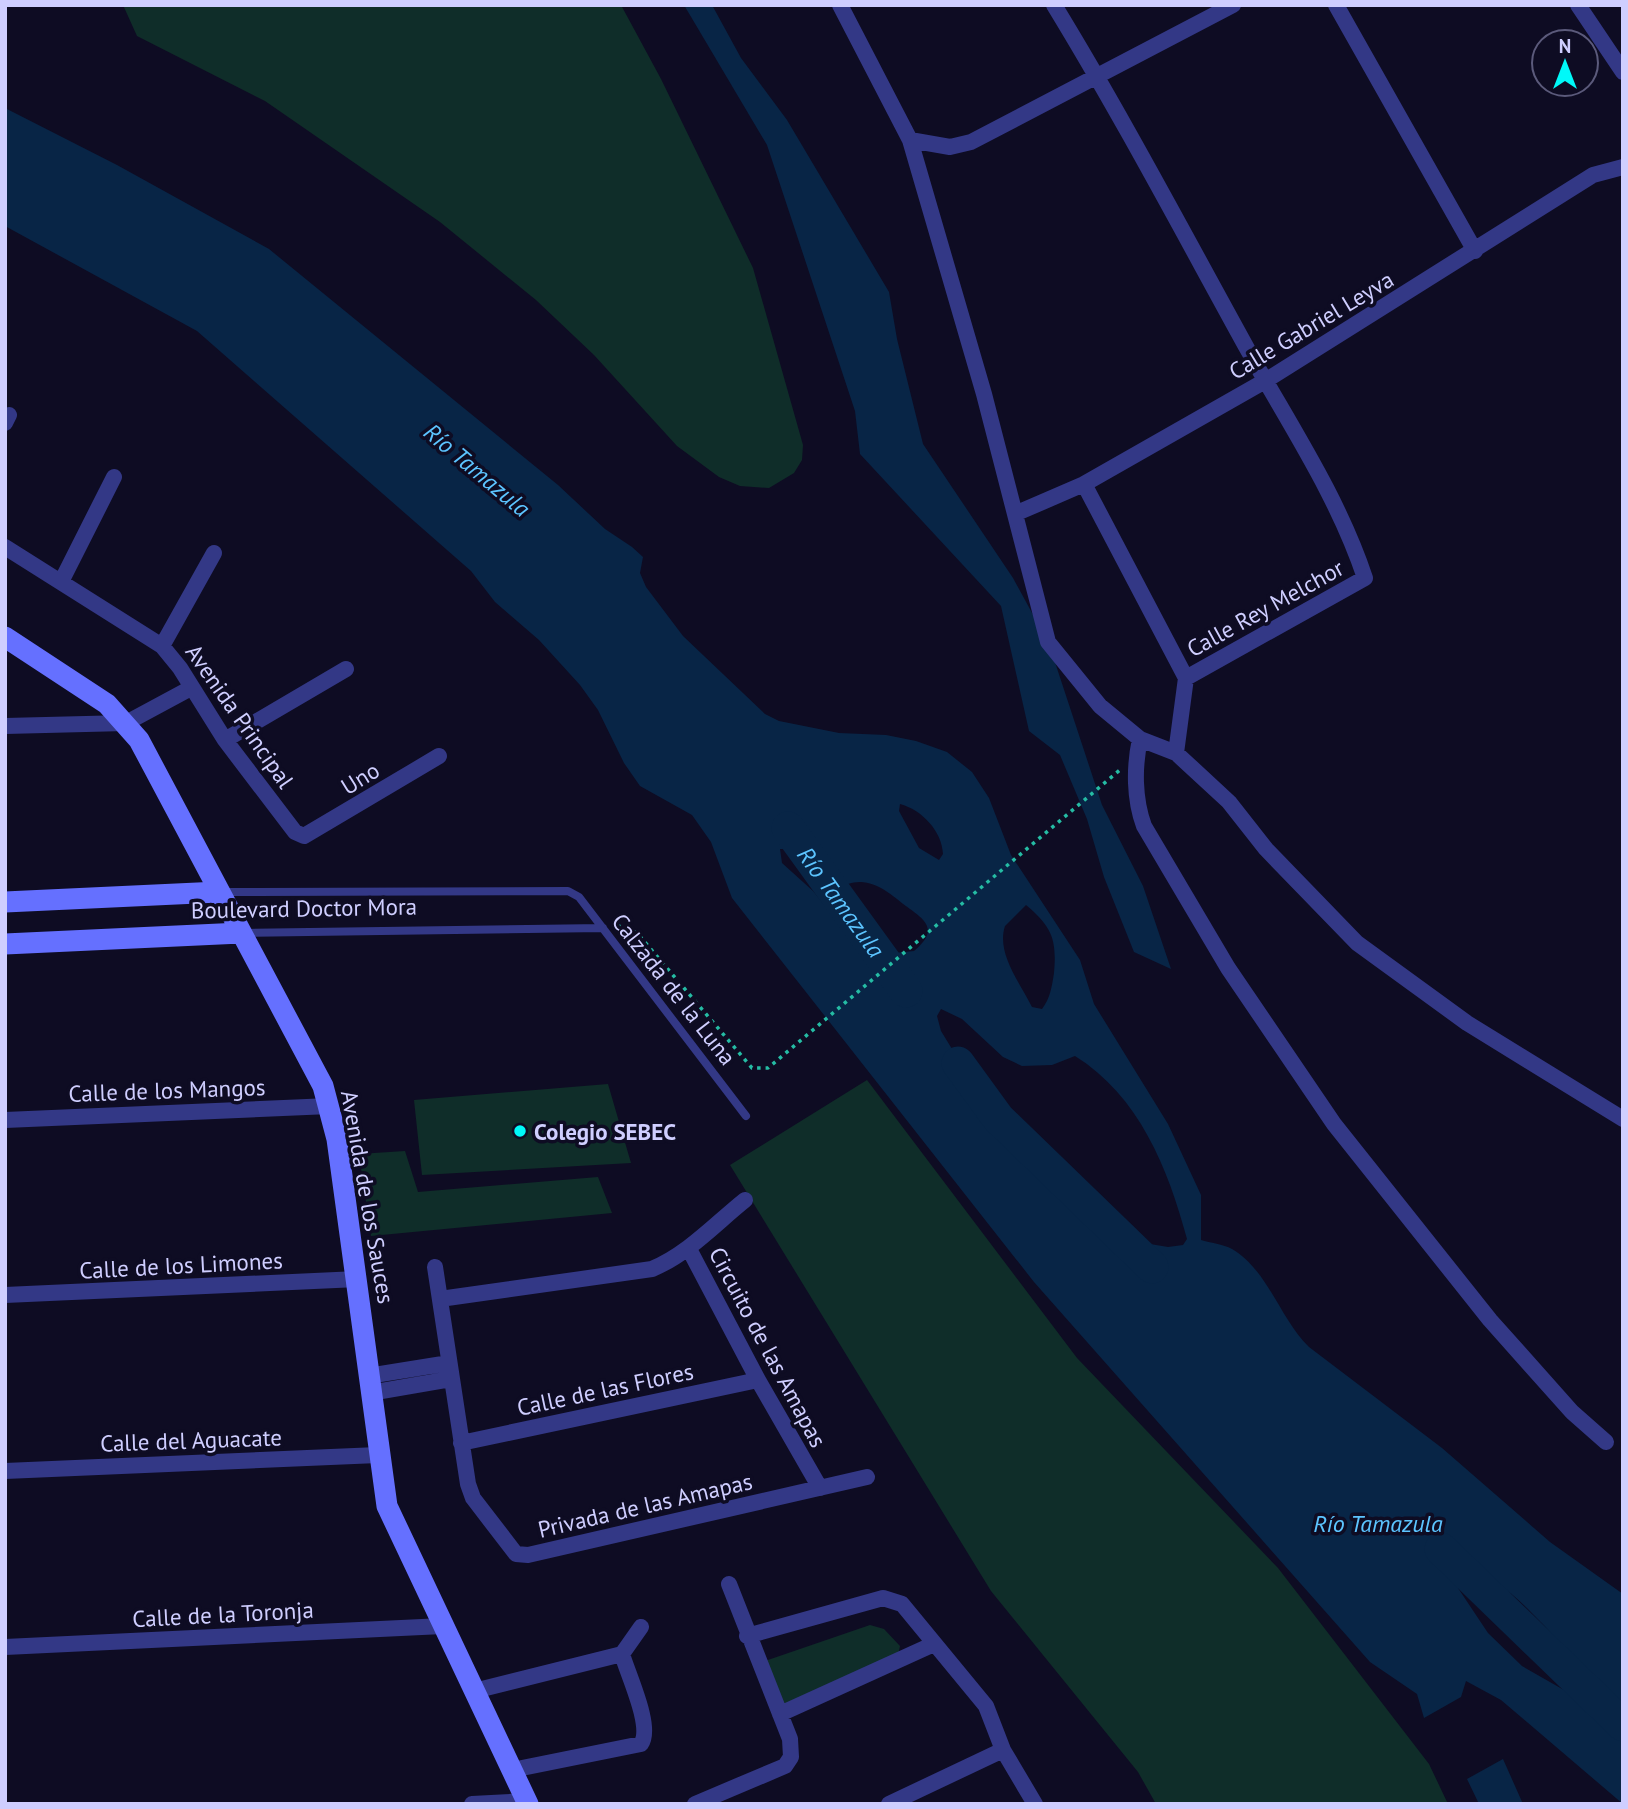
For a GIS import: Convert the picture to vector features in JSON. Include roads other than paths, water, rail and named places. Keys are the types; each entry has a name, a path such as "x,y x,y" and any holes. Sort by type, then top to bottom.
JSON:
{"street":[{"path":"840,5 910,140 1017,513 1048,642 1100,706 1140,739 1176,753 1229,802 1266,849 1357,943 1478,1030 1623,1119"},
{"path":"1054,5 1098,78 1265,381"},
{"path":"910,140 950,147 971,142 1098,78 1233,5"},
{"path":"1336,5 1475,251"},
{"path":"1578,5 1623,72"},
{"name":"Calle Gabriel Leyva","path":"1017,513 1084,484 1265,381 1592,175 1623,167"},
{"name":"Calle Rey Melchor","path":"1186,678 1365,578 1350,532 1265,381"},
{"path":"62,580 114,477"},
{"path":"1084,484 1186,678 1176,753"},
{"name":"Avenida Principal","path":"5,547 62,580 162,646 225,740 295,832 304,836"},
{"path":"162,646 214,554"},
{"name":"Avenida de los Sauces","path":"5,637 87,689 126,723 139,740 323,1086 330,1106 358,1279 378,1455 387,1506 395,1528 528,1803"},
{"path":"225,740 346,669"},
{"path":"5,726 126,723 191,688"},
{"path":"1140,739 1136,756 1138,808 1144,826 1228,968 1334,1124 1490,1320 1572,1412 1606,1442"},
{"name":"Uno","path":"304,836 439,756"},
{"name":"Boulevard Doctor Mora","path":"5,902 219,892"},
{"name":"Boulevard Doctor Mora","path":"5,944 241,933"},
{"name":"Calle de los Mangos","path":"5,1120 330,1106"},
{"path":"689,1249 746,1200"},
{"name":"Circuito de las Amapas","path":"440,1299 640,1272 672,1261 689,1249 758,1380 820,1488"},
{"path":"435,1267 461,1443"},
{"name":"Calle de los Limones","path":"5,1295 358,1279"},
{"path":"369,1384 450,1371"},
{"name":"Calle de las Flores","path":"461,1443 758,1380"},
{"name":"Privada de las Amapas","path":"461,1443 473,1498 516,1554 528,1555 867,1477"},
{"name":"Calle del Aguacate","path":"5,1471 378,1455"},
{"path":"695,1804 785,1766 792,1748 729,1584"},
{"path":"747,1636 883,1598 902,1604 986,1706 1003,1749 1035,1804"},
{"name":"Calle de la Toronja","path":"5,1647 443,1626"},
{"path":"474,1691 622,1654 641,1627"},
{"path":"780,1714 934,1644"},
{"path":"512,1770 641,1744 645,1738 645,1724 622,1654"},
{"path":"889,1804 1003,1749"},
{"path":"472,1804 528,1803"}],"lane":[{"name":"Boulevard Doctor Mora","path":"219,892 557,888 568,891"},
{"name":"Calzada de la Luna","path":"568,891 579,897 746,1115"},
{"name":"Boulevard Doctor Mora","path":"241,933 603,928"}],"water":[{"path":"684,5 712,5 741,58 787,120 889,292 897,339 923,444 1013,578 1049,644 1102,805 1143,886 1171,969 1134,952 1104,877 1087,819 1060,755 1029,731 1001,606 860,454 855,411 767,145"},
{"name":"Río Tamazula","path":"5,108 117,165 269,249 558,485 605,529 643,557 640,573 646,587 683,636 765,714 779,721 839,733 886,735 916,741 947,752 972,772 989,798 1011,855 1080,960 1094,1004 1168,1124 1201,1195 1201,1240 1228,1247 1244,1258 1265,1282 1290,1323 1309,1347 1442,1448 1550,1542 1623,1594 1623,1804 1501,1700 1466,1681 1461,1697 1424,1718 1417,1694 1370,1662 1034,1282 732,898 711,842 692,815 640,786 624,763 598,710 580,685 539,640 495,602 471,571 197,331 5,226","holes":["900,804 916,811 935,830 942,845 943,854 939,860 919,848 899,811","780,849 787,849 825,871 837,886 859,882 880,888 924,921 927,934 923,942 914,951 866,956 813,891 782,863","1026,905 1042,920 1051,934 1055,951 1054,973 1049,997 1042,1009 1032,1007 1006,957 1003,936 1005,926","941,1009 962,1019 1003,1057 1022,1066 1052,1065 1075,1056 1097,1072 1117,1091 1134,1113 1160,1160 1187,1239 1183,1245 1168,1247 1132,1241 1091,1225 996,1121 941,1031 937,1016","1480,1580 1515,1597 1581,1668 1598,1699 1599,1710 1522,1666 1488,1633 1458,1588 1458,1581"]},
{"path":"1503,1759 1523,1804 1479,1804 1467,1779"}],"waterway":[{"name":"Río Tamazula","path":"788,828 906,991"},
{"name":"Río Tamazula","path":"958,1063 998,1118 1152,1267"},
{"name":"Río Tamazula","path":"1441,1549 1623,1725"}],"place":[{"name":"Colegio SEBEC","path":"520,1131"}]}
